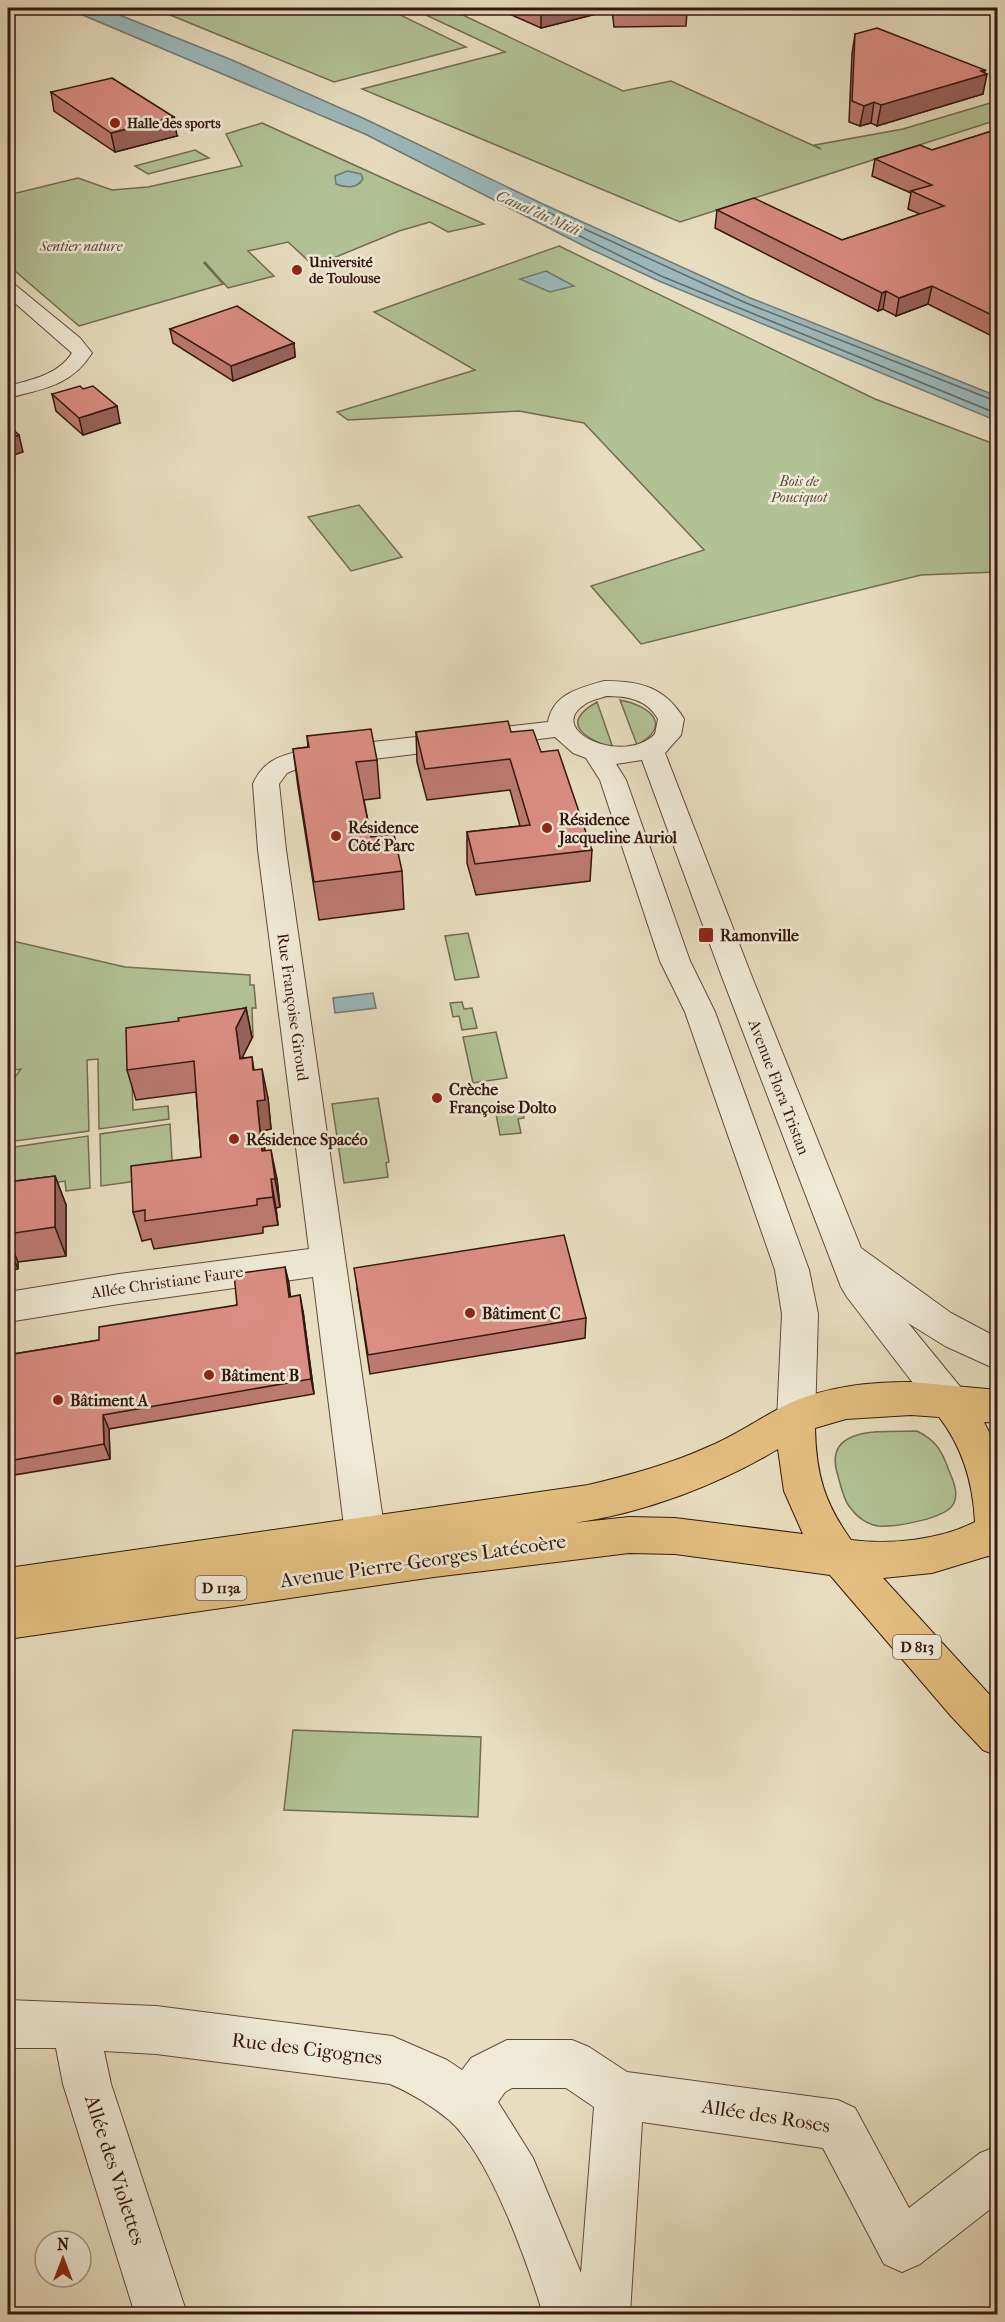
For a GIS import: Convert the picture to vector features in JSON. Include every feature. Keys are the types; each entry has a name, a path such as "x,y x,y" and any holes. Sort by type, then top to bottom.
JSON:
{"main road":[{"path":"796,1420 822,1408 856,1401 903,1397 998,1407"},
{"path":"840,1558 861,1560 910,1558 970,1545 997,1535 986,1468 964,1420 949,1401"},
{"name":"Avenue Pierre-Georges Latécoère","path":"8,1587 588,1503 644,1490 742,1450 796,1420"},
{"name":"D 813","path":"796,1420 798,1463 807,1500 823,1534 840,1558 913,1643 998,1734"},
{"name":"Avenue Pierre-Georges Latécoère","path":"8,1619 434,1558 621,1536 667,1535 840,1558"}],"street":[{"path":"8,288 78,347 82,353 74,365 56,379 8,392"},
{"path":"616,688 640,692 659,702 671,719 667,737 651,749 628,756 597,754 577,746 567,738 561,728 560,717 564,707 574,698 587,692 616,688"},
{"name":"Rue Françoise Giroud","path":"365,1534 326,1261 272,850 266,784 268,777 278,766 311,757 561,728"},
{"name":"Avenue Flora Tristan","path":"651,749 736,977 859,1287 949,1401"},
{"path":"597,754 612,780 675,961 700,1012 792,1270 800,1314 796,1420"},
{"path":"846,1256 889,1286 935,1323 998,1354"},
{"name":"Allée Christiane Faure","path":"8,1307 98,1292 326,1261"},
{"name":"Rue des Cigognes","path":"8,2024 156,2030 392,2060 430,2077 467,2104 487,2127 515,2176 561,2287 569,2314"},
{"name":"Allée des Violettes","path":"75,2025 87,2084 161,2314"},
{"name":"Allée des Roses","path":"467,2104 488,2076 507,2064 573,2064 619,2095 838,2125 902,2246 998,2171"},
{"path":"604,2314 619,2095"}],"green space":[{"path":"153,8 401,8 392,11 466,47 334,82"},
{"path":"411,8 448,8 623,91 671,81 821,149 815,145 903,129 997,101 997,120 680,222 362,89 505,52"},
{"name":"Sentier nature","path":"262,123 484,224 448,232 430,222 399,231 314,266 288,242 248,251 274,276 228,288 205,262 223,284 79,326 8,265 8,195 78,178 112,190 148,187 242,166 226,134"},
{"path":"195,150 209,158 148,174 135,166"},
{"name":"Bois de Pouciquot","path":"559,246 875,399 997,445 997,572 921,575 641,644 591,586 704,550 584,423 519,411 348,420 337,412 475,370 374,312"},
{"path":"359,505 402,557 351,571 308,517"},
{"path":"620,700 648,711 656,723 648,738 637,745"},
{"path":"597,702 613,748 594,740 580,730 579,717"},
{"path":"468,933 479,977 455,980 445,936"},
{"path":"8,940 125,967 250,975 250,985 254,985 256,1008 252,1008 253,1037 131,1054 133,1110 168,1106 169,1119 99,1129 98,1059 87,1060 89,1131 8,1142 8,1086 21,1069 8,1071"},
{"path":"462,1002 464,1009 472,1008 477,1028 462,1030 459,1016 453,1017 450,1003"},
{"path":"496,1032 507,1078 473,1083 463,1037"},
{"path":"378,1098 389,1162 386,1163 388,1177 344,1183 332,1104"},
{"path":"521,1107 524,1118 518,1119 521,1133 500,1135 496,1114 506,1113 505,1109"},
{"path":"170,1124 173,1176 101,1186 100,1134"},
{"path":"88,1136 90,1188 66,1191 65,1181 8,1190 8,1148"},
{"path":"917,1431 933,1442 943,1455 954,1485 956,1494 954,1503 949,1509 931,1518 908,1523 878,1526 865,1521 852,1510 844,1496 835,1459 838,1448 847,1440 858,1435 873,1432"},
{"path":"293,1730 481,1737 478,1817 284,1810"}],"water":[{"name":"Canal du Midi","path":"66,8 102,8 232,60 365,119 545,205 748,297 997,396 997,421 659,281 586,247 365,134"},
{"path":"347,171 361,174 363,179 358,185 351,187 336,184 335,176"},
{"path":"546,271 574,286 550,292 520,279"},
{"path":"373,993 376,1008 335,1013 333,998"}],"building":[{"path":"531,8 559,8 541,12"},
{"path":"614,8 680,8 687,11 615,11"},
{"path":"877,28 985,70 981,71 987,74 881,105 874,102 864,106 852,101 855,34"},
{"path":"112,78 174,117 111,133 51,92"},
{"path":"998,129 998,318 932,286 899,298 886,291 882,293 717,210 754,198 842,240 944,206 911,191 932,185 875,159 920,145 932,150"},
{"path":"237,306 294,343 231,366 170,329"},
{"path":"80,386 83,389 93,386 117,406 79,418 52,394"},
{"path":"8,425 19,435 8,439"},
{"path":"508,721 511,732 533,730 541,752 558,750 592,850 475,864 467,832 530,825 510,759 425,769 416,732"},
{"path":"371,729 377,760 356,762 371,837 394,834 402,871 314,882 293,749 309,747 307,736"},
{"path":"246,1008 236,1028 240,1059 252,1057 253,1070 262,1069 265,1100 257,1101 262,1151 271,1150 275,1179 271,1179 273,1197 257,1199 257,1205 145,1221 145,1210 133,1212 131,1166 201,1157 194,1061 127,1070 126,1028 179,1021 178,1018"},
{"path":"55,1176 55,1227 8,1234 8,1182"},
{"name":"Bâtiment C","path":"564,1235 586,1318 368,1355 354,1268"},
{"path":"285,1267 289,1297 300,1295 311,1379 103,1415 104,1444 8,1461 8,1355 99,1340 99,1327 237,1305 234,1274"}],"place":[{"name":"Halle des sports","path":"115,123"},
{"name":"Université de Toulouse","path":"297,270"},
{"name":"Résidence Jacqueline Auriol","path":"547,828"},
{"name":"Résidence Côté Parc","path":"336,836"},
{"name":"Ramonville","path":"706,935"},
{"name":"Crèche Françoise Dolto","path":"437,1098"},
{"name":"Résidence Spacéo","path":"234,1139"},
{"name":"Bâtiment C","path":"470,1313"},
{"name":"Bâtiment B","path":"209,1375"},
{"name":"Bâtiment A","path":"58,1400"}]}
